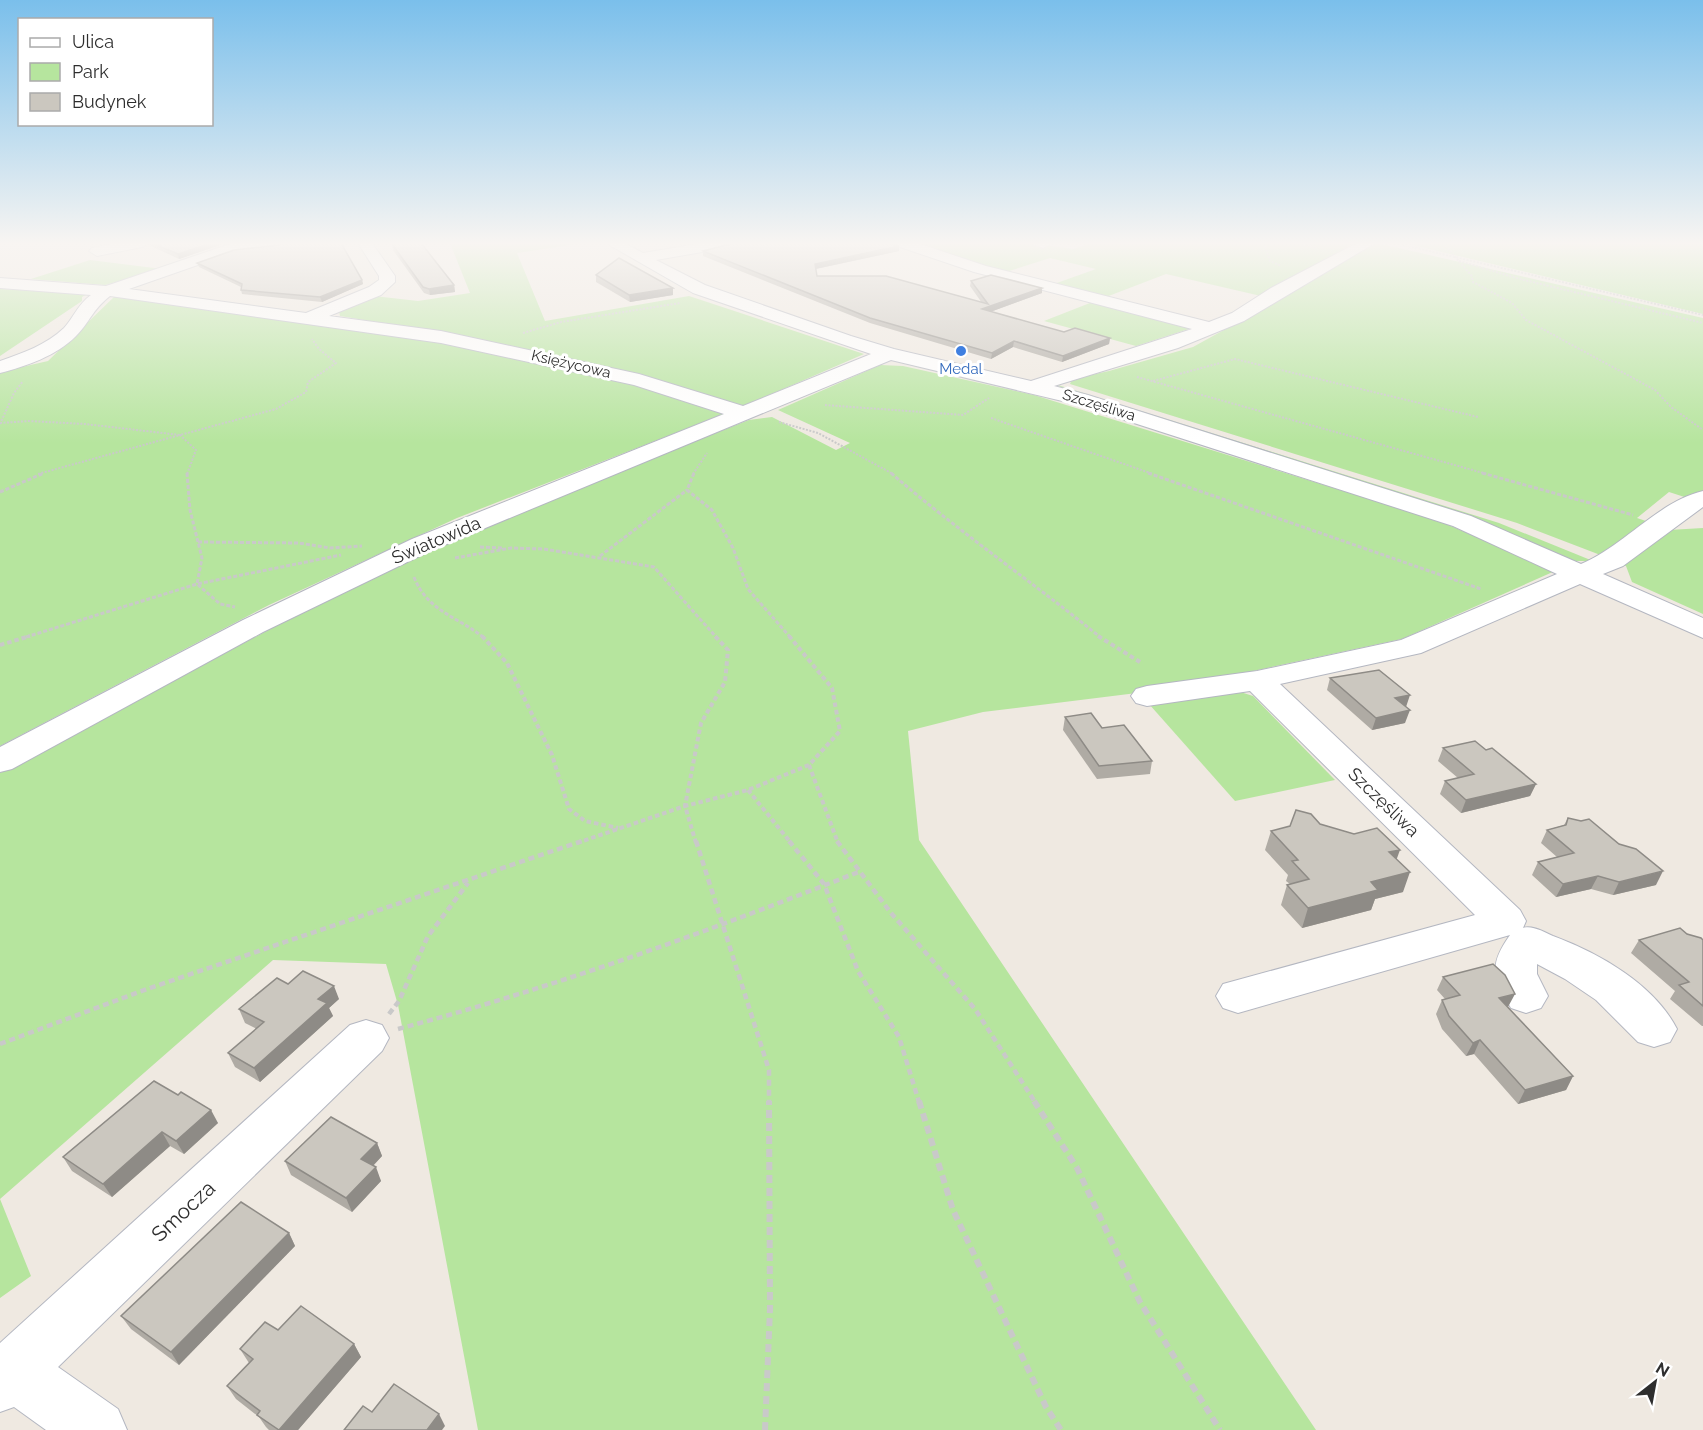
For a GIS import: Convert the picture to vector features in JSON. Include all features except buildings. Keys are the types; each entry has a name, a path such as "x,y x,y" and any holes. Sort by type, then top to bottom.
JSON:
{"street":[{"path":"0,367 37,354 71,331 84,310"},
{"name":"Księżycowa","path":"255,310 441,337 535,355 639,380 746,414"},
{"path":"321,318 338,310"},
{"name":"Szczęśliwa","path":"760,310 889,354 1036,386 1462,520 1703,628"},
{"path":"1138,310 1209,328"},
{"path":"1036,386 1096,365 1172,344 1238,317 1249,310"},
{"name":"Światowida","path":"0,761 412,544 746,414 889,354"},
{"path":"1147,696 1257,680 1410,647 1613,560 1665,523 1698,505"},
{"name":"Szczęśliwa","path":"1257,680 1517,931"},
{"path":"1238,996 1517,931 1565,956 1600,979 1631,1002 1654,1029"},
{"path":"1517,931 1514,970 1526,996"},
{"name":"Smocza","path":"7,1377 366,1038"},
{"path":"7,1377 97,1430"}],"path":[{"path":"520,334 561,322 639,310"},
{"path":"1518,310 1526,320 1655,390 1671,407 1703,430"},
{"path":"1648,310 1703,323"},
{"path":"1680,310 1703,315"},
{"path":"0,492 36,476 276,409 306,392 308,381 336,363 319,350 311,336 321,318"},
{"path":"37,354 32,369 14,393 0,423 29,421 85,424 180,435 196,450 187,471 190,510 202,558 197,584"},
{"path":"1152,381 1235,359 1478,417"},
{"path":"1096,365 1665,523"},
{"path":"824,405 963,414 976,408 1011,381"},
{"path":"746,414 818,433 890,472 945,520 1026,577 1100,637 1140,662"},
{"path":"992,418 1517,602"},
{"path":"599,557 687,490 695,469 710,449"},
{"path":"0,1044 147,989 468,882 618,828 685,806 748,790 809,765 840,731 832,688 748,589 733,548 712,510 687,490"},
{"path":"198,542 261,541 330,548 412,544"},
{"path":"357,552 412,544"},
{"path":"454,558 511,548 544,549 654,567 728,650 725,682 700,723 685,806 721,926 769,1070 770,1309 765,1430"},
{"path":"0,645 197,584 345,555"},
{"path":"404,580 424,572"},
{"path":"414,577 419,590 430,603 448,617 472,628 491,643 507,663 552,755 569,809 585,821 618,828"},
{"path":"197,584 220,604 274,616"},
{"path":"809,765 840,848 861,871 891,913 975,1009 1077,1168 1140,1302 1220,1430"},
{"path":"748,790 824,884 858,971 899,1037 953,1210 1046,1407 1061,1430"},
{"path":"366,1038 499,1002 721,926 861,871"},
{"path":"366,1038 398,1005 417,956 440,918 468,882"}],"green space":[{"path":"0,310 69,310 0,356"},
{"path":"101,310 211,310 465,346 485,340 340,316 339,311 540,310 545,321 610,310 730,310 864,354 742,407 457,518 269,605 0,746 0,372 48,361"},
{"path":"1073,310 1129,310 1195,327 1136,346 1044,321"},
{"path":"1261,310 1667,310 1703,318 1703,503 1669,492 1637,518 1652,523 1603,556 1517,523 1070,384 1072,379 1193,347"},
{"path":"1685,310 1703,310 1703,314"},
{"path":"880,365 903,366 1034,395 1437,520 1555,571 1402,639 1169,689 983,712 908,731 919,840 1316,1430 478,1430 398,1005 386,964 273,960 0,1199 0,773 289,619 415,557 749,420 772,417 836,450 850,443 778,410"},
{"path":"1058,385 1499,523 1593,561 1571,561 1063,390"},
{"path":"1703,528 1703,614 1632,582 1626,566 1618,564 1669,530"},
{"path":"1234,690 1253,696 1335,780 1235,801 1149,704"},
{"path":"0,1199 31,1276 0,1298"}],"place":[{"name":"Medal","path":"961,351"}]}
